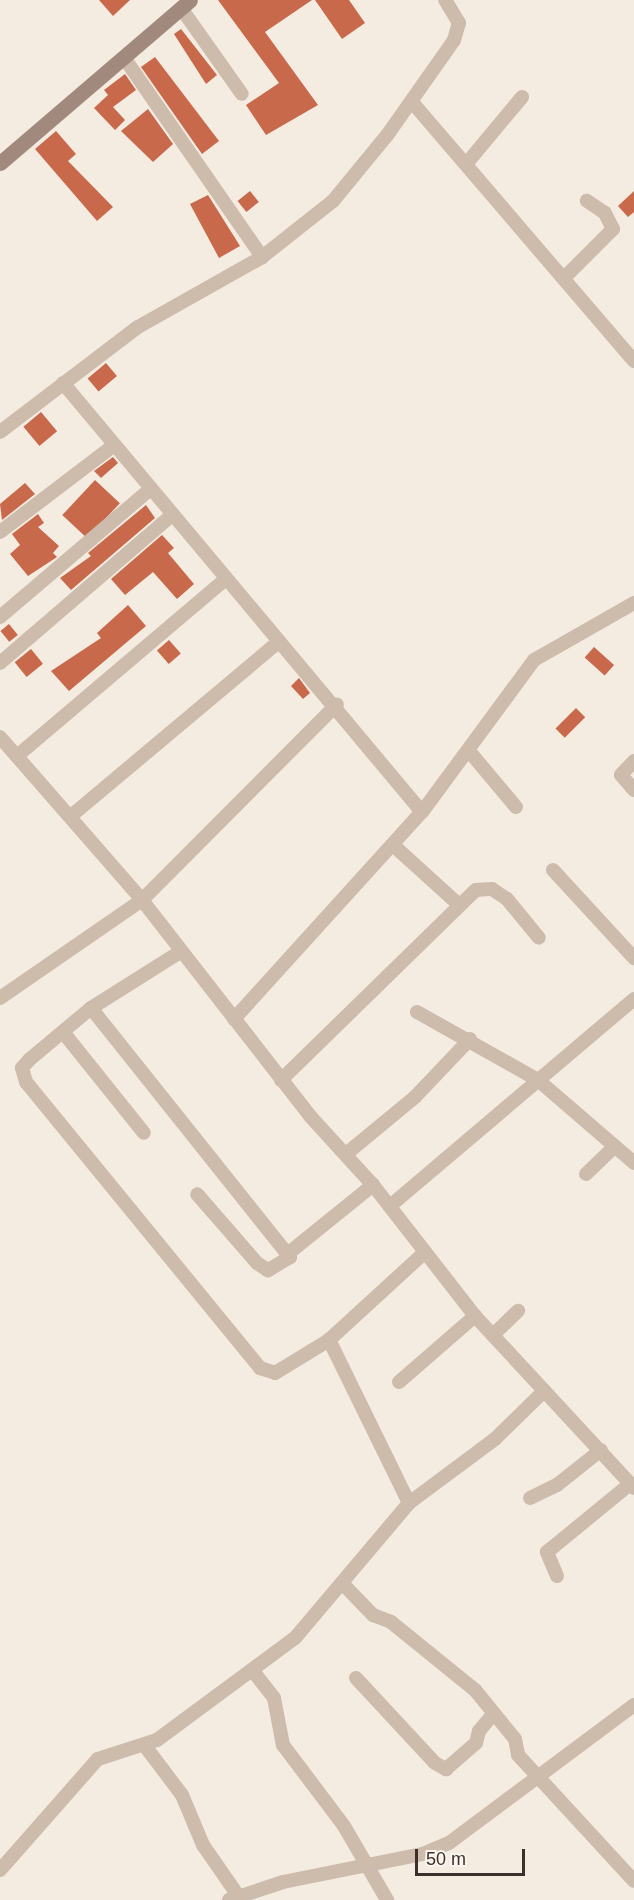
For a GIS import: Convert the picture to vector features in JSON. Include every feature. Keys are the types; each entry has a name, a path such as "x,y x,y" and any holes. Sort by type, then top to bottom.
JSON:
{"street":[{"path":"0,432 138,327 261,257 333,201 412,102 459,29 445,0"},
{"path":"0,163 125,59 185,4 242,94"},
{"path":"125,59 261,257"},
{"path":"467,163 522,97"},
{"path":"412,102 565,277 634,361"},
{"path":"565,277 613,229 605,213 587,201"},
{"path":"63,383 149,490 278,642 337,704 422,812"},
{"path":"0,532 114,445"},
{"path":"0,617 149,490"},
{"path":"0,663 171,516"},
{"path":"17,756 226,579"},
{"path":"234,1019 422,812 534,660 634,603"},
{"path":"71,816 278,642"},
{"path":"0,998 142,900 337,704"},
{"path":"0,737 142,900 281,1080 373,1185 475,1316 632,1486 550,1548 547,1559 556,1576"},
{"path":"469,751 516,807"},
{"path":"634,761 621,775 634,790"},
{"path":"393,845 458,904"},
{"path":"553,870 634,958"},
{"path":"281,1080 458,904 480,889 497,891 539,938"},
{"path":"180,952 91,1008 22,1068 26,1082 260,1368 275,1373 329,1340 424,1253"},
{"path":"390,1206 634,999"},
{"path":"91,1008 290,1252"},
{"path":"417,1012 470,1039 538,1080 634,1164"},
{"path":"63,1032 144,1133"},
{"path":"346,1154 416,1097 470,1039"},
{"path":"586,1174 615,1146"},
{"path":"197,1194 268,1270 286,1263 290,1252 373,1185"},
{"path":"493,1335 519,1311"},
{"path":"399,1382 475,1316"},
{"path":"329,1340 409,1503"},
{"path":"0,1870 98,1759 145,1746 253,1671 295,1638 409,1503 495,1439 544,1391"},
{"path":"530,1498 557,1485 601,1450"},
{"path":"342,1583 374,1615 391,1622 470,1685 515,1739 518,1755 542,1776 634,1881"},
{"path":"253,1671 274,1698 283,1745 369,1865 387,1900"},
{"path":"356,1678 435,1763 446,1768 476,1743 479,1731 494,1713"},
{"path":"145,1746 182,1796 203,1845 234,1898 283,1882 369,1865 449,1843 542,1776 634,1705"}],"building":[{"path":"99,0 130,0 113,16"},
{"path":"218,0 312,0 265,32 318,105 266,135 246,105 279,83"},
{"path":"315,0 349,0 365,23 342,39"},
{"path":"181,29 217,75 206,84 174,34"},
{"path":"155,57 219,141 202,154 141,67"},
{"path":"125,74 136,90 113,107 125,120 115,130 94,108 108,95 104,90"},
{"path":"148,109 173,144 153,162 121,131"},
{"path":"56,131 76,154 68,161 113,207 97,221 35,149"},
{"path":"250,191 259,202 246,212 238,201"},
{"path":"634,191 634,212 628,217 618,206"},
{"path":"208,195 240,246 219,258 190,204"},
{"path":"106,363 117,376 99,391 88,378"},
{"path":"41,412 57,431 39,446 23,427"},
{"path":"113,457 118,463 101,478 94,471"},
{"path":"95,480 120,503 87,538 62,515"},
{"path":"25,483 35,494 2,520 0,504"},
{"path":"146,505 155,518 71,590 60,578 91,556 88,553"},
{"path":"38,514 44,523 38,527 59,546 53,553 57,557 28,576 10,554 20,545 12,534"},
{"path":"162,535 174,548 168,553 194,584 177,599 153,572 125,595 111,579"},
{"path":"128,605 146,626 69,691 51,671 101,638 97,633"},
{"path":"9,624 18,635 9,642 0,631"},
{"path":"169,640 181,654 169,664 157,650"},
{"path":"594,647 614,665 605,675 585,657"},
{"path":"31,649 43,664 27,677 15,662"},
{"path":"299,678 310,693 303,699 291,686"},
{"path":"576,708 585,717 565,738 555,729"}]}
